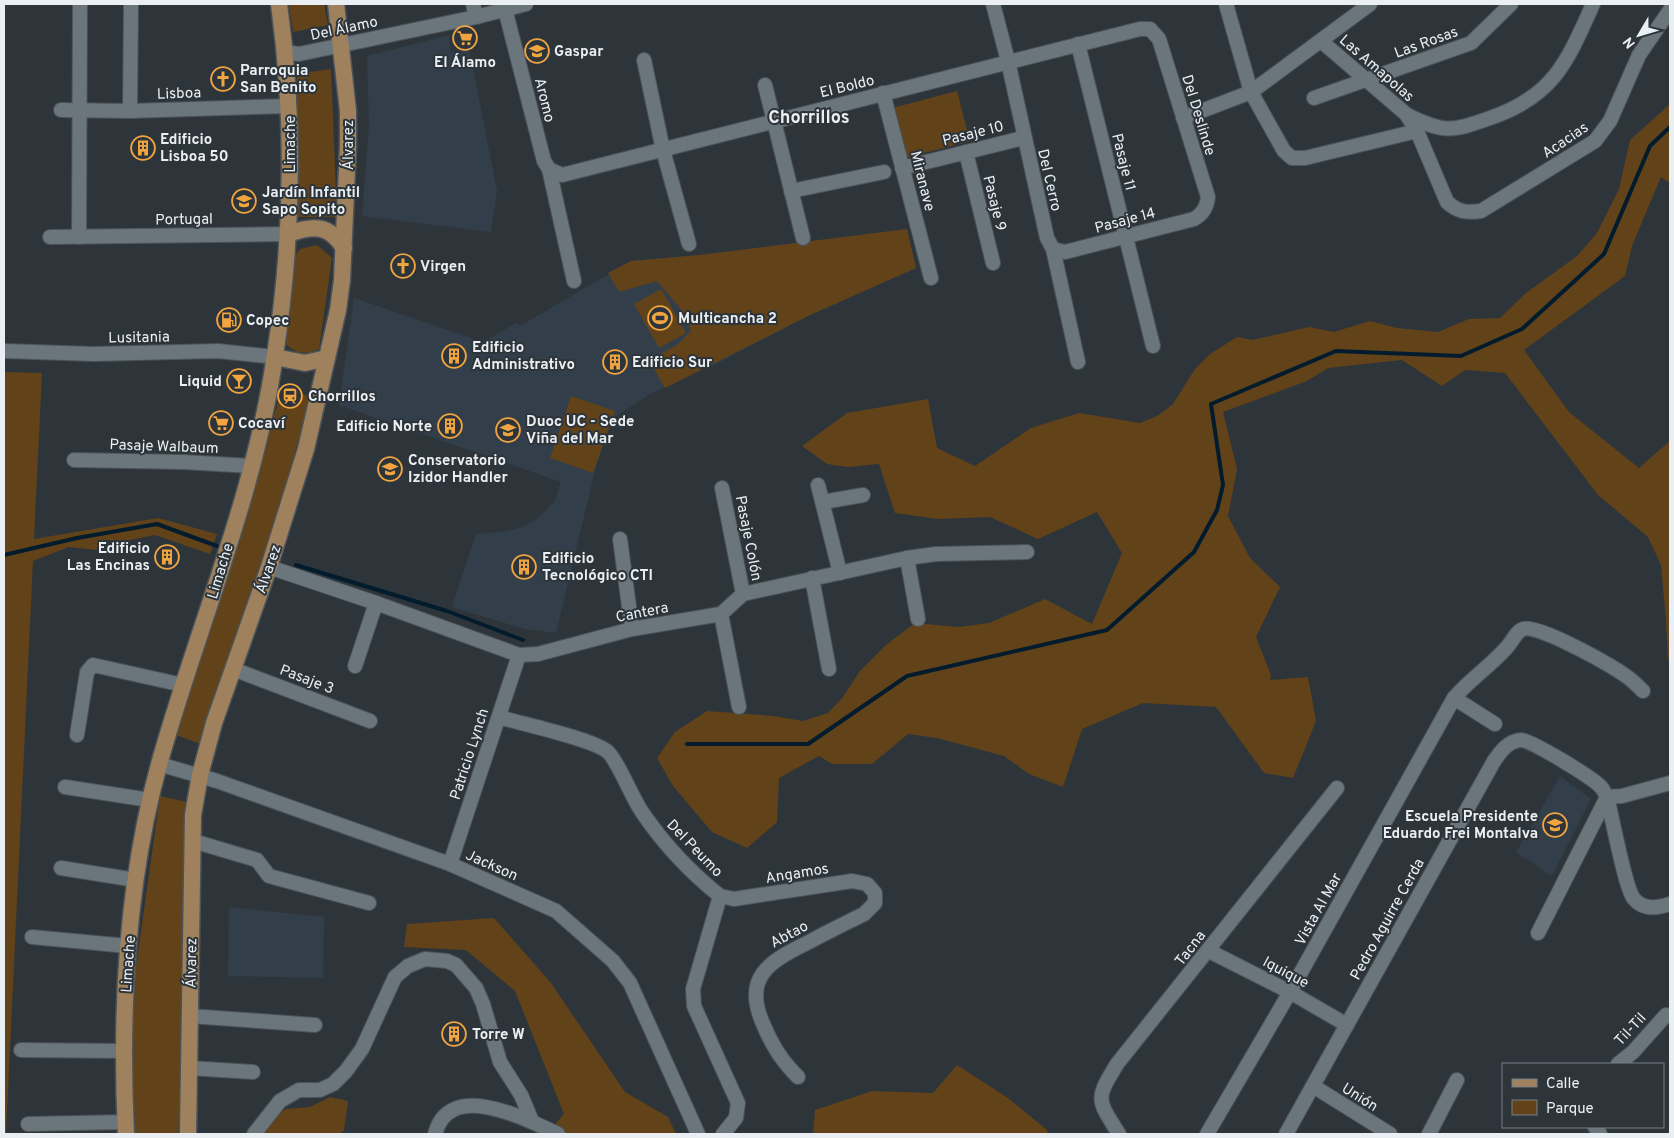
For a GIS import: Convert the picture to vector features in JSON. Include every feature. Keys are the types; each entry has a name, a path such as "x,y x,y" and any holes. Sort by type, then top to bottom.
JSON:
{"main road":[{"name":"Limache","path":"126,1128 124,1051 128,946 136,880 150,800 159,764 252,466 275,357 288,234 290,106 279,4"},
{"name":"Álvarez","path":"188,1134 193,815 200,775 214,723 270,567 308,441 338,310 348,183 348,111 336,4"},
{"path":"288,234 305,228 321,228 332,233 344,248"},
{"path":"275,357 305,363 327,358"}],"street":[{"path":"79,237 78,110 80,4"},
{"path":"130,111 131,4"},
{"name":"Del Álamo","path":"285,52 299,54 475,10 505,9 526,4"},
{"name":"Del Cerro","path":"993,4 1008,61 1047,238 1053,249 1078,362"},
{"path":"1226,4 1251,92 1284,151 1292,158 1305,158 1417,132"},
{"path":"1183,118 1251,92 1370,4"},
{"name":"Las Rosas","path":"1314,98 1471,43 1511,4"},
{"path":"1406,114 1432,127 1445,130 1466,127 1517,109 1540,93 1564,65 1593,4"},
{"name":"Aromo","path":"505,9 541,152 549,168"},
{"name":"Acacias","path":"1447,202 1456,210 1466,213 1480,211 1595,141 1610,121 1639,55 1670,10"},
{"name":"El Boldo","path":"549,168 562,175 1008,61 1140,29 1150,29"},
{"name":"Del Deslinde","path":"1150,29 1159,39 1208,197 1207,205 1203,212"},
{"name":"Las Amapolas","path":"1321,41 1406,114 1417,132 1447,202"},
{"name":"Pasaje 11","path":"1078,44 1153,346"},
{"path":"644,60 663,150 689,244"},
{"path":"765,85 803,238"},
{"name":"Miranave","path":"883,93 931,278"},
{"name":"Lisboa","path":"61,110 130,111 290,106"},
{"name":"Pasaje 10","path":"902,168 1024,138"},
{"name":"Pasaje 9","path":"966,152 993,262"},
{"path":"549,168 574,281"},
{"path":"791,191 884,172"},
{"name":"Pasaje 14","path":"1053,249 1065,252 1125,238 1194,218 1203,212"},
{"name":"Portugal","path":"50,237 288,234"},
{"name":"Lusitania","path":"4,352 94,354 218,351 275,357"},
{"name":"Pasaje Walbaum","path":"74,460 183,462 252,466"},
{"path":"818,485 840,573"},
{"name":"Pasaje Colón","path":"722,488 743,594"},
{"path":"823,502 864,494"},
{"path":"620,540 632,629"},
{"path":"740,707 721,614 743,594 907,558 936,554 1027,552"},
{"path":"907,558 918,619"},
{"name":"Cantera","path":"270,567 519,655 538,654 632,629 721,614"},
{"path":"812,578 830,669"},
{"path":"355,666 376,603"},
{"name":"Vista Al Mar","path":"1207,1134 1290,992 1454,698 1469,680 1498,658 1518,633 1530,628 1540,630 1585,652 1626,676 1643,691"},
{"name":"Patricio Lynch","path":"450,864 519,655"},
{"path":"77,735 87,672 93,665 183,686"},
{"name":"Pasaje 3","path":"233,669 370,721"},
{"path":"1454,698 1495,724"},
{"name":"Del Peumo","path":"499,717 594,744 608,753 641,811 656,832 701,881 720,896 692,989 694,1006 738,1103 736,1118 724,1134"},
{"name":"Pedro Aguirre Cerda","path":"1286,1134 1502,749 1512,742 1523,740 1594,780 1603,788 1607,797 1630,892 1642,906 1652,907 1670,904"},
{"name":"Jackson","path":"159,764 200,775 450,864 556,911 613,961 630,983 698,1134"},
{"path":"1538,933 1607,797 1622,796 1670,783"},
{"path":"65,787 150,800"},
{"name":"Tacna","path":"1119,1134 1102,1107 1100,1094 1117,1064 1209,951 1337,788"},
{"path":"193,841 257,860 270,876 369,903"},
{"path":"61,868 136,880"},
{"name":"Angamos","path":"720,896 734,899 852,881 866,884 876,893"},
{"name":"Abtao","path":"798,1077 777,1054 763,1024 756,1002 757,986 763,972 776,958 864,914 875,903 876,893"},
{"path":"32,937 128,946"},
{"name":"Iquique","path":"1209,951 1290,992 1347,1025"},
{"path":"254,1134 280,1101 299,1090 320,1090 332,1084 346,1071 362,1048 395,977 408,966 425,960 448,960 464,973 476,988 483,1004 500,1062 521,1096 532,1122"},
{"name":"Til-Til","path":"1619,1063 1633,1052 1666,1014"},
{"path":"190,1016 315,1025"},
{"path":"21,1050 124,1051"},
{"path":"189,1068 253,1072"},
{"path":"1445,1134 1431,1134 1457,1080"},
{"name":"Unión","path":"1313,1086 1390,1134"},
{"path":"435,1134 438,1125 446,1113 455,1108 468,1105 488,1107 532,1122 558,1134"},
{"path":"28,1124 126,1128"}],"shaded area":[{"path":"449,35 451,52 469,48 497,191 491,232 362,216 369,125 367,56"},
{"name":"Duoc UC - Sede Viña del Mar","path":"907,229 916,268 808,316 714,365 652,393 613,418 596,466 556,633 525,629 452,607 476,534 507,531 523,527 538,518 555,501 561,482 339,405 354,298 483,342 516,323 520,326 631,261 699,255"},
{"name":"Escuela Presidente Eduardo Frei Montalva","path":"1560,776 1591,799 1552,876 1516,852"},
{"path":"229,907 324,917 323,978 228,976"}],"green space":[{"path":"289,4 324,4 328,25 293,32"},
{"path":"331,69 337,217 297,217 297,74"},
{"path":"957,91 970,141 905,158 892,108"},
{"path":"1670,104 1670,183 1661,177 1632,246 1625,276 1524,350 1569,412 1639,468 1670,441 1670,661 1668,659 1661,565 1648,537 1598,495 1505,373 1465,370 1442,386 1402,360 1328,368 1307,381 1223,412 1237,469 1228,516 1250,558 1280,587 1256,637 1271,675 1270,680 1308,677 1316,721 1293,778 1264,773 1216,707 1143,703 1082,729 1063,787 1029,774 1004,756 937,738 908,734 872,764 832,764 819,756 779,778 777,822 747,848 712,832 673,786 657,758 675,732 707,711 773,716 803,721 828,713 843,697 860,671 886,645 915,623 959,627 989,623 1045,599 1092,624 1122,553 1097,512 1038,539 990,517 938,519 895,513 879,464 848,467 827,464 802,446 847,413 928,399 937,448 975,466 1031,428 1079,413 1140,423 1159,415 1173,404 1195,369 1210,354 1237,337 1253,340 1309,327 1334,332 1370,321 1397,328 1438,332 1469,319 1500,318 1526,293 1577,256 1597,233 1619,189 1630,140"},
{"path":"907,229 916,268 808,316 665,388 649,360 677,345 691,331 684,313 657,281 619,292 608,273 631,261 699,255"},
{"path":"317,245 332,258 319,349 301,352 293,350 285,344 294,257 300,249"},
{"name":"Multicancha 2","path":"661,289 686,333 659,348 634,304"},
{"path":"4,372 42,373 34,539 158,518 217,534 210,554 155,535 125,541 106,540 96,550 69,547 33,561 6,1134 4,1134"},
{"path":"281,391 311,396 264,561 201,744 176,735 200,654 236,549"},
{"path":"571,396 615,411 593,473 550,458"},
{"path":"160,796 187,802 184,1007 178,1134 134,1134 127,1031"},
{"path":"494,918 551,983 625,1092 668,1117 676,1134 546,1134 564,1114 515,991 466,950 404,947 407,924"},
{"path":"957,1065 1008,1098 1047,1130 1048,1134 813,1134 815,1110 872,1091 933,1093"},
{"path":"330,1097 348,1101 344,1130 339,1134 259,1134 277,1115 286,1109 310,1107"}],"waterway":[{"path":"687,744 808,744 907,676 1107,630 1194,552 1217,510 1223,485 1211,404 1336,351 1461,356 1522,329 1604,254 1650,146 1670,127"},
{"path":"4,555 77,538 157,524 217,546"},
{"path":"296,565 447,611 523,640"}],"place":[{"name":"El Álamo","path":"465,38"},
{"name":"Gaspar","path":"537,51"},
{"name":"Parroquia San Benito","path":"223,79"},
{"name":"Edificio Lisboa 50","path":"143,148"},
{"name":"Jardín Infantil Sapo Sopito","path":"244,201"},
{"name":"Virgen","path":"403,266"},
{"name":"Multicancha 2","path":"660,318"},
{"name":"Copec","path":"229,320"},
{"name":"Edificio Administrativo","path":"454,356"},
{"name":"Edificio Sur","path":"615,362"},
{"name":"Liquid","path":"239,381"},
{"name":"Chorrillos","path":"290,396"},
{"name":"Cocaví","path":"221,423"},
{"name":"Edificio Norte","path":"450,426"},
{"name":"Duoc UC - Sede Viña del Mar","path":"508,430"},
{"name":"Conservatorio Izidor Handler","path":"390,469"},
{"name":"Edificio Las Encinas","path":"167,557"},
{"name":"Edificio Tecnológico CTI","path":"524,567"},
{"name":"Escuela Presidente Eduardo Frei Montalva","path":"1555,825"},
{"name":"Torre W","path":"454,1034"}],"district":[{"name":"Chorrillos","path":"809,117"}]}
